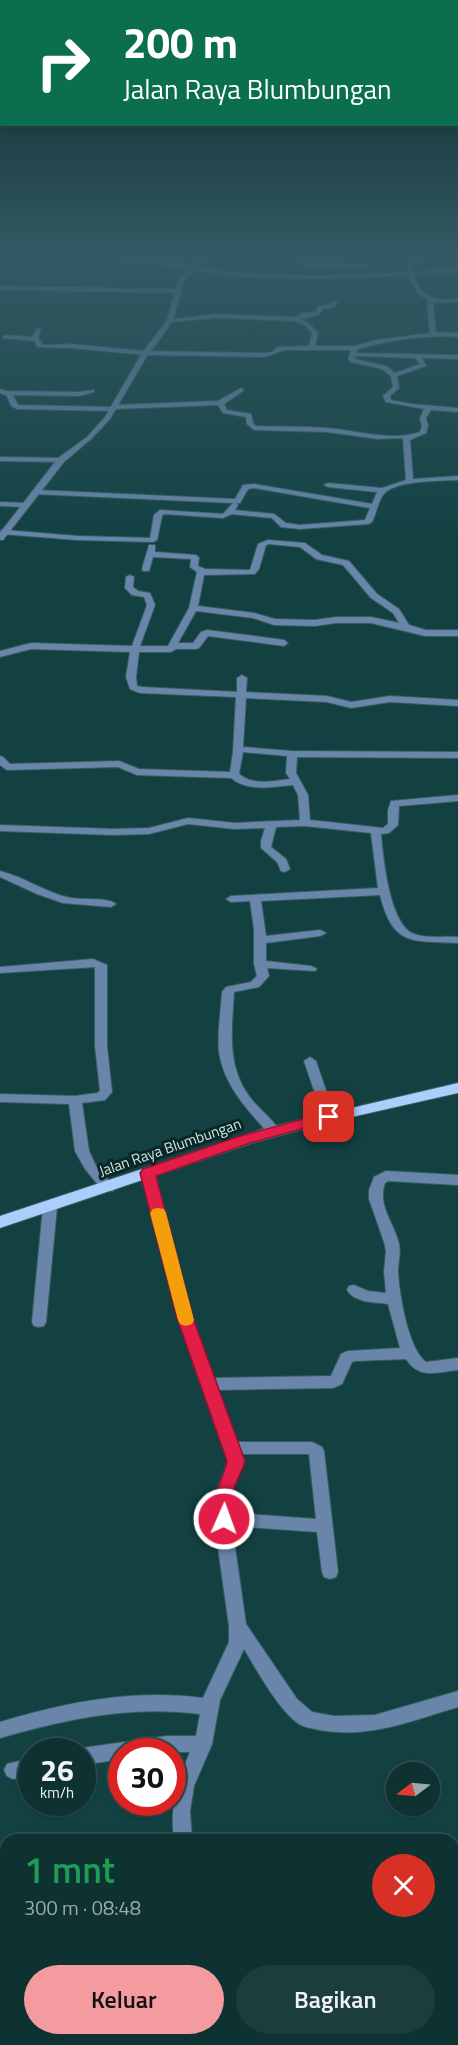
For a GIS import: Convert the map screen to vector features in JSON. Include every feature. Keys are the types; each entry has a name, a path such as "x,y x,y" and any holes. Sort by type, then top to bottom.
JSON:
{"main road":[{"name":"Jalan Raya Blumbungan","path":"0,1222 274,1131 458,1088"}],"street":[{"path":"139,351 264,355 276,351"},
{"path":"354,351 353,362 384,367 394,375 396,388 386,399 398,404 458,410"},
{"path":"359,351 458,357"},
{"path":"1,535 61,460 89,438 114,408 146,352"},
{"path":"394,375 424,365 417,356"},
{"path":"4,392 13,405 17,406 114,408 220,403 241,390"},
{"path":"4,392 79,394 92,391"},
{"path":"220,403 223,404 225,412 249,415 250,424 255,428 327,430 378,436 410,436 423,433 426,426 423,418 428,408"},
{"path":"410,436 406,439 405,445 410,481"},
{"path":"0,459 61,460"},
{"path":"146,569 158,515 163,512 218,517 230,512 274,516 284,525 315,527 368,522 381,490 388,486 410,481 458,478"},
{"path":"328,485 381,490"},
{"path":"230,512 246,487 254,486 373,506"},
{"path":"36,492 237,501"},
{"path":"0,504 25,506"},
{"path":"1,535 153,540"},
{"path":"150,554 193,557 195,558 194,567 204,572 252,572 264,543 302,545 319,557 346,563 375,596 396,611 406,627"},
{"path":"0,654 31,646 167,651 174,646 193,608 198,594 199,576 204,572"},
{"path":"130,577 129,588 135,593 147,595 151,605 135,649 131,676 134,687 140,690 327,699 351,705 390,699 458,703"},
{"path":"193,608 254,616 274,622 322,623 348,619 406,627 425,633 458,633"},
{"path":"174,646 196,646 204,634 212,633 284,643"},
{"path":"234,776 242,678"},
{"path":"238,749 292,754 458,755"},
{"path":"292,754 291,773 305,805 305,823"},
{"path":"0,759 7,767 119,764 137,772 234,776 248,784 295,782"},
{"path":"0,828 149,831 188,821 245,826 305,823 385,831 393,825 395,802 458,798"},
{"path":"272,824 266,840 266,848 282,861 285,868"},
{"path":"376,831 378,866 391,909 404,933 424,938 458,940"},
{"path":"0,874 17,878 49,895 75,902 111,904"},
{"path":"231,899 386,891"},
{"path":"255,899 260,929 260,964 263,976 258,983 230,989 228,992 225,1050 228,1065 243,1097 274,1131"},
{"path":"259,940 320,933"},
{"path":"0,970 93,962 101,965 101,1046 105,1094 101,1097 75,1100 0,1098"},
{"path":"260,964 310,969"},
{"path":"310,1061 329,1117"},
{"path":"75,1100 82,1151 90,1166 108,1188"},
{"path":"148,1173 185,1318 236,1461 234,1472 225,1487 224,1519 238,1634 210,1704 202,1744 185,1786 181,1811 183,1834"},
{"path":"458,1180 391,1176 379,1179 374,1194 393,1250 391,1272 395,1299 401,1329 410,1353 420,1367 424,1368 458,1364"},
{"path":"39,1322 50,1207"},
{"path":"354,1290 366,1296 395,1299"},
{"path":"209,1384 333,1382 337,1380 346,1358 353,1355 410,1353"},
{"path":"232,1448 312,1448 316,1451 330,1572"},
{"path":"224,1519 325,1526"},
{"path":"238,1634 291,1705 307,1719 334,1724 375,1722 458,1699"},
{"path":"0,1730 60,1712 130,1702 174,1701 210,1704"},
{"path":"96,1755 167,1744 202,1744"}],"slow traffic":[{"path":"158,1213 186,1320"}],"route":[{"path":"224,1519 225,1487 234,1472 236,1461 185,1318 148,1173 245,1139 329,1117"}]}
